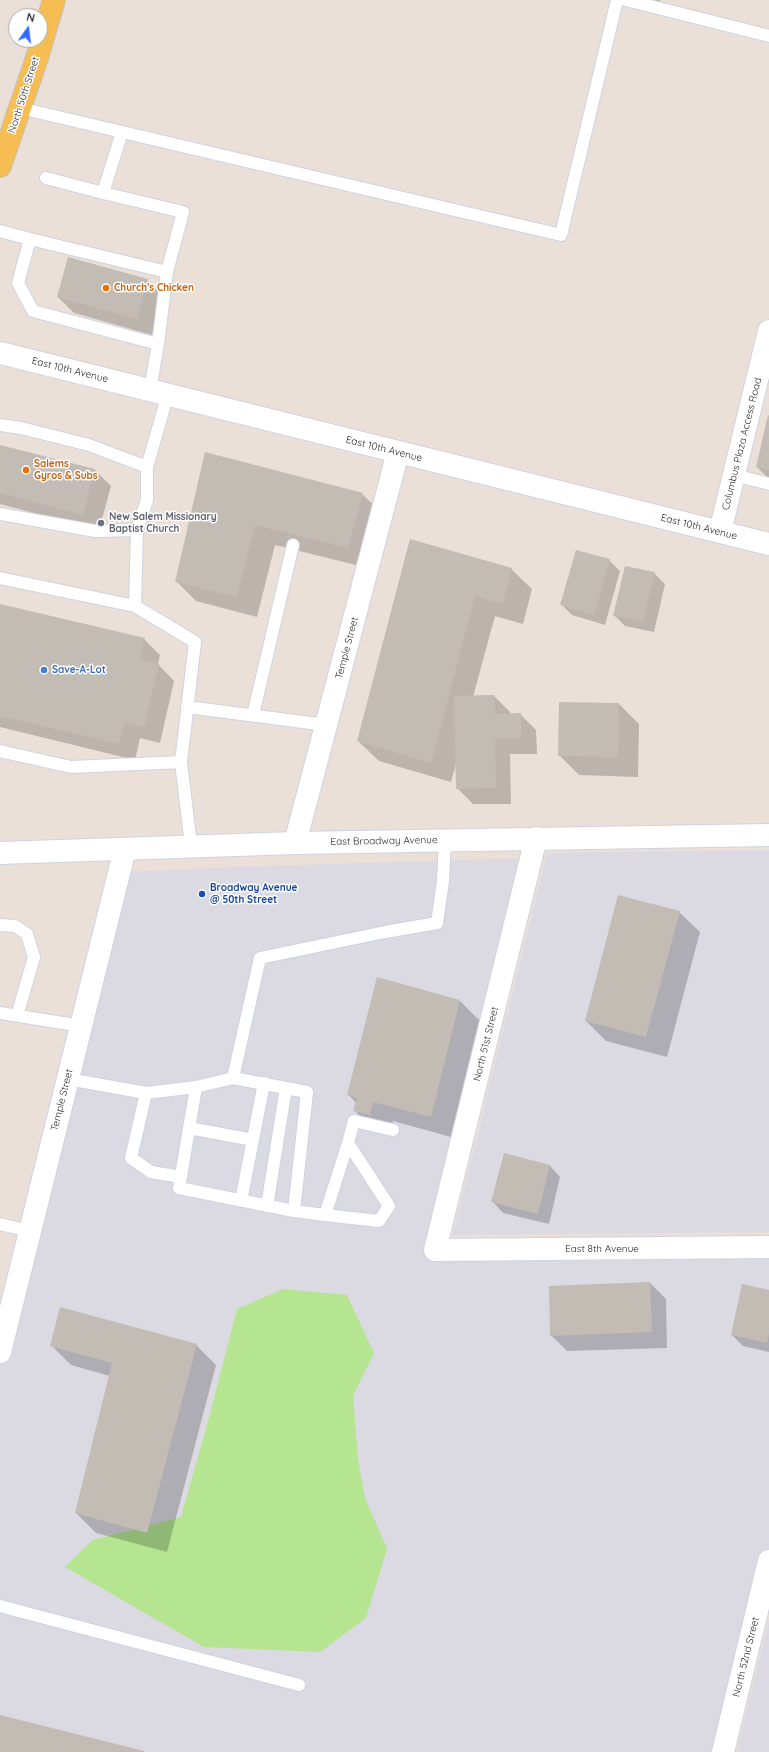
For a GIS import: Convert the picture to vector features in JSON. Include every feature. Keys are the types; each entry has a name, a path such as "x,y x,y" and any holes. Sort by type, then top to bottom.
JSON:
{"main road":[{"name":"North 50th Street","path":"0,166 54,0"}],"street":[{"name":"Columbus Plaza Access Road","path":"720,532 769,331"},
{"name":"East 10th Avenue","path":"0,353 769,544"},
{"name":"Temple Street","path":"295,843 398,452"},
{"name":"East Broadway Avenue","path":"0,853 295,843 769,835"},
{"name":"North 51st Street","path":"435,1250 536,838"},
{"name":"Temple Street","path":"0,1352 125,849"},
{"name":"East 8th Avenue","path":"435,1250 769,1247"},
{"name":"North 52nd Street","path":"723,1752 769,1561"}],"lane":[{"path":"20,108 561,235 617,0"},
{"path":"626,0 660,4 769,36"},
{"path":"103,193 122,132"},
{"path":"46,178 183,212 167,272 158,344 159,392 147,467 147,500 137,530 135,606"},
{"path":"0,231 167,272"},
{"path":"30,239 18,284 33,311 158,344"},
{"path":"0,425 21,428 89,445 147,467"},
{"path":"734,475 769,484"},
{"path":"0,514 95,531 137,530"},
{"path":"253,715 293,545"},
{"path":"0,578 135,606 194,642 181,762 191,846"},
{"path":"187,707 326,725"},
{"path":"0,751 71,767 181,762"},
{"path":"233,1078 260,958 385,932 437,923 443,881 445,840"},
{"path":"0,925 16,926 27,934 34,957 17,1016"},
{"path":"0,1013 81,1026"},
{"path":"68,1079 146,1093 196,1086 233,1078 307,1092 294,1211"},
{"path":"241,1201 264,1083"},
{"path":"196,1086 179,1188 294,1211 379,1221 389,1206 348,1143"},
{"path":"267,1206 286,1088"},
{"path":"146,1093 131,1158 152,1172 181,1177"},
{"path":"325,1215 354,1120 393,1130"},
{"path":"189,1128 252,1140"},
{"path":"0,1224 30,1231"},
{"path":"0,1606 299,1685"}],"shaded area":[{"path":"769,850 769,1232 453,1235 547,853"},
{"path":"532,858 434,1251 769,1245 769,1549 717,1752 0,1752 0,1361 122,872 261,866"},
{"path":"769,1620 769,1752 737,1752"}],"green space":[{"path":"283,1289 347,1295 374,1353 353,1396 358,1459 365,1498 387,1549 366,1618 320,1652 204,1647 65,1567 93,1540 181,1517 209,1418 237,1309"}],"building":[{"path":"68,257 148,279 137,319 57,297"},
{"path":"768,415 769,416 769,470 756,467"},
{"path":"0,445 95,469 83,515 0,493"},
{"path":"205,452 363,493 348,548 255,525 237,597 175,582"},
{"path":"410,539 512,568 503,604 475,596 431,763 357,741"},
{"path":"576,550 610,559 594,615 560,605"},
{"path":"625,566 655,572 643,622 613,616"},
{"path":"0,604 145,638 139,659 159,664 144,727 124,723 119,744 0,716"},
{"path":"494,695 495,714 521,713 521,739 495,739 496,788 456,789 454,696"},
{"path":"559,702 619,703 618,757 558,756"},
{"path":"618,895 680,911 646,1037 585,1021"},
{"path":"377,977 460,1000 431,1117 373,1102 370,1115 353,1111 357,1098 347,1095"},
{"path":"504,1153 550,1165 538,1214 491,1202"},
{"path":"650,1282 652,1332 550,1336 549,1286"},
{"path":"742,1284 769,1290 769,1333 767,1343 731,1335"},
{"path":"60,1307 197,1344 147,1533 75,1513 112,1363 50,1346"},
{"path":"0,1715 144,1751 144,1752 0,1752"}],"place":[{"name":"Church's Chicken","path":"106,288"},
{"name":"Salems Gyros & Subs","path":"26,470"},
{"name":"New Salem Missionary Baptist Church","path":"101,523"},
{"name":"Save-A-Lot","path":"44,670"},
{"name":"Broadway Avenue @ 50th Street","path":"202,894"}]}
